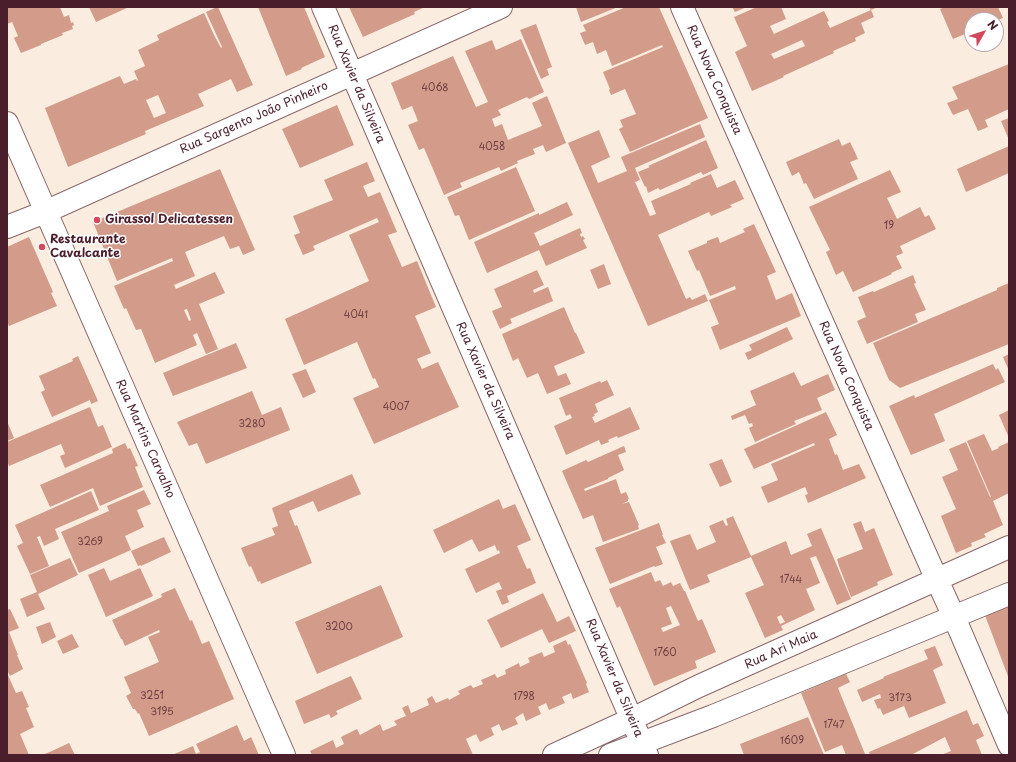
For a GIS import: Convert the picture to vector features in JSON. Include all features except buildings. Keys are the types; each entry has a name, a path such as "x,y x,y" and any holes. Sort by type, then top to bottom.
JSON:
{"street":[{"name":"Rua Xavier da Silveira","path":"323,7 644,749"},
{"name":"Rua Sargento João Pinheiro","path":"7,228 352,75 501,7"},
{"name":"Rua Nova Conquista","path":"682,7 954,617 1009,745"},
{"name":"Rua Martins Carvalho","path":"7,123 284,755"},
{"name":"Rua Ari Maia","path":"554,755 699,686 1009,547"},
{"path":"610,755 644,749 713,716 1009,594"}],"place":[{"name":"Girassol Delicatessen","path":"97,220"},
{"name":"Restaurante Cavalcante","path":"42,247"}]}
